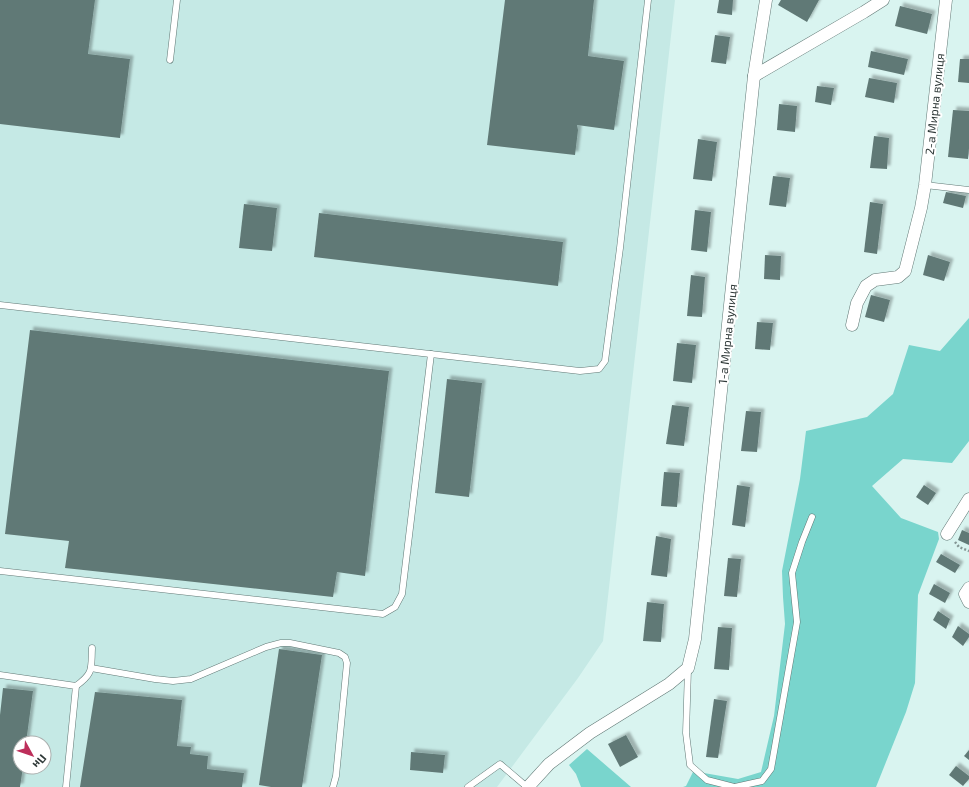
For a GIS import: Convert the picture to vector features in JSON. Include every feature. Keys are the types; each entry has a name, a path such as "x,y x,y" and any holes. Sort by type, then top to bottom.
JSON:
{"street":[{"name":"1-а Мирна вулиця","path":"688,668 695,639 754,76 766,0"},
{"path":"754,76 884,0"},
{"name":"2-а Мирна вулиця","path":"852,325 857,303 866,286 875,280 898,277 905,270 921,208 925,185 946,0"},
{"path":"947,534 969,499"},
{"path":"969,588 966,594 969,602"},
{"path":"527,787 549,764 590,733 669,684 688,668"}],"lane":[{"path":"170,60 177,0"},
{"path":"0,305 580,371 599,369 605,361 620,248 648,0"},
{"path":"925,185 969,190"},
{"path":"0,571 383,614 395,607 402,594 431,354"},
{"path":"688,668 686,733 690,765 707,780 735,787 762,781 771,769 797,622 792,572 812,517"},
{"path":"91,668 173,681 191,679 266,647 281,643 290,643 339,653 345,658 347,663 336,776 333,787"},
{"path":"0,675 76,686 89,675 91,668 92,648"},
{"path":"66,787 76,686"},
{"path":"468,787 500,764 527,787"}],"path":[{"path":"959,547 969,551"}],"shaded area":[{"path":"0,0 675,0 603,641 578,678 497,787 0,787"},
{"path":"969,318 969,441 952,463 903,459 872,486 901,518 938,532 939,539 918,595 915,683 906,712 876,787 683,787 686,786 695,768 704,773 738,779 761,772 774,716 785,624 782,571 800,479 806,431 867,417 893,394 909,345 940,351"},
{"path":"587,749 631,787 581,787 576,774 569,765"}],"building":[{"path":"0,0 95,0 88,54 130,59 120,138 0,124"},
{"path":"505,0 594,0 588,56 624,61 614,130 577,125 578,130 575,155 487,145"},
{"path":"719,0 733,0 732,15 717,13"},
{"path":"781,0 819,0 807,22 778,5"},
{"path":"900,6 932,14 927,34 895,26"},
{"path":"715,35 730,37 726,64 711,62"},
{"path":"871,51 908,59 904,75 868,67"},
{"path":"960,59 969,59 969,83 958,82"},
{"path":"869,78 897,83 894,103 865,97"},
{"path":"817,86 834,88 831,105 815,102"},
{"path":"779,104 797,106 795,132 777,130"},
{"path":"953,110 969,111 968,159 948,157"},
{"path":"874,136 889,138 887,169 870,168"},
{"path":"698,139 717,142 712,181 693,179"},
{"path":"773,176 790,178 786,207 769,205"},
{"path":"946,192 966,196 963,208 943,203"},
{"path":"870,202 883,204 877,254 864,252"},
{"path":"244,204 277,208 272,251 239,248"},
{"path":"695,210 711,212 707,252 691,250"},
{"path":"319,213 563,242 558,286 314,257"},
{"path":"765,255 781,256 780,280 764,279"},
{"path":"928,255 950,262 944,281 923,275"},
{"path":"691,275 705,277 702,317 687,316"},
{"path":"871,295 890,300 884,322 865,317"},
{"path":"757,322 773,323 770,350 755,349"},
{"path":"30,330 389,371 365,576 337,572 333,597 65,568 69,541 5,534"},
{"path":"677,343 696,345 692,383 673,381"},
{"path":"447,379 482,383 469,497 435,493"},
{"path":"672,405 689,407 684,446 666,444"},
{"path":"746,411 761,412 757,452 741,451"},
{"path":"664,472 680,473 677,507 661,506"},
{"path":"737,485 750,487 745,527 732,525"},
{"path":"924,485 936,493 928,505 916,497"},
{"path":"962,530 969,533 969,545 958,540"},
{"path":"656,536 671,539 667,577 651,575"},
{"path":"941,554 960,565 955,573 936,562"},
{"path":"728,558 741,559 737,597 724,596"},
{"path":"934,584 950,593 945,603 929,594"},
{"path":"647,602 664,604 661,642 643,641"},
{"path":"938,611 950,619 946,629 933,620"},
{"path":"958,626 969,634 969,637 963,646 952,637"},
{"path":"718,627 732,628 729,670 714,669"},
{"path":"279,649 322,655 302,787 271,787 259,785"},
{"path":"3,688 33,691 27,735 12,735 12,775 22,775 20,787 0,787 0,715"},
{"path":"95,692 182,700 177,746 191,747 190,754 208,756 207,769 244,773 242,787 80,787"},
{"path":"714,699 727,701 718,758 706,757"},
{"path":"626,735 638,757 620,767 608,744"},
{"path":"969,750 969,760 964,756"},
{"path":"411,752 445,755 443,773 410,770"},
{"path":"956,766 969,776 969,779 963,786 949,775"}]}
